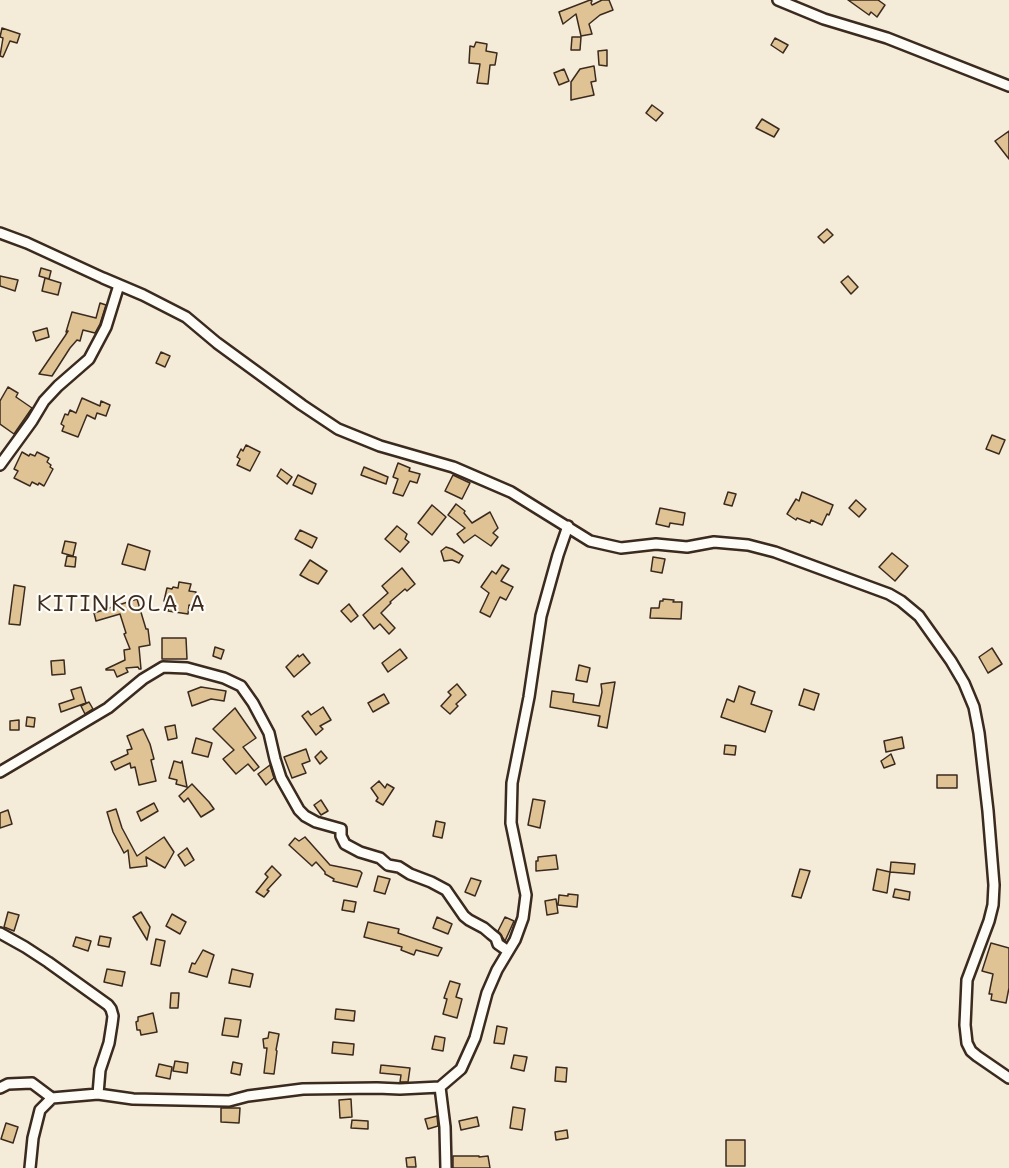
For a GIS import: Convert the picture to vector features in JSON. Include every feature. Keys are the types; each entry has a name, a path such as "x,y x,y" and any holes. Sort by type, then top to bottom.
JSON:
{"street":[{"path":"778,0 824,19 887,38 1009,86"},
{"path":"0,233 143,295 186,317 302,405 338,429 380,446 453,467 511,492 590,541 615,548 656,544 687,547 714,542 759,547 889,594 919,616 964,683 976,716 988,811 994,885 989,921 967,980 965,1025 967,1043 971,1051 1009,1078"},
{"path":"0,465 44,401 89,358 106,327 119,285"},
{"path":"30,1168 33,1138 40,1110 52,1098 98,1094 133,1099 229,1101 248,1096 303,1089 440,1087 461,1069 476,1038 487,993 497,970 515,940 523,918 526,895 511,823 512,783 529,697 541,616 568,526"},
{"path":"0,772 108,708 143,679 163,667 187,668 216,675 241,686 249,695 269,734 281,778 299,810 305,816 316,822 341,829 341,836 345,844 360,852 380,858 388,865 399,867 446,890 464,916 484,928 496,938 498,944 508,951"},
{"path":"0,933 40,957 111,1009 113,1016 111,1030 100,1070 98,1094"},
{"path":"0,1088 8,1084 32,1083 52,1098"},
{"path":"440,1087 445,1127 446,1168"}],"building":[{"path":"590,0 592,5 602,0 609,0 613,10 600,15 589,24 592,34 581,36 576,14 563,24 559,12"},
{"path":"848,0 878,0 885,5 877,17 871,12 869,15"},
{"path":"2,28 20,34 17,43 10,41 3,57 0,56"},
{"path":"572,37 581,37 580,50 571,50"},
{"path":"775,38 788,45 783,53 771,45"},
{"path":"476,42 487,44 486,51 497,53 495,65 490,65 488,84 477,83 480,64 469,63 470,46 474,47"},
{"path":"607,50 607,66 599,65 598,51"},
{"path":"594,66 596,81 591,82 594,95 571,100 571,82 580,69"},
{"path":"564,69 569,81 559,85 554,73"},
{"path":"652,105 663,113 656,121 646,113"},
{"path":"762,119 779,129 774,137 756,128"},
{"path":"1009,131 1009,159 995,141"},
{"path":"827,229 833,235 824,243 818,237"},
{"path":"41,268 51,271 49,279 39,276"},
{"path":"0,276 18,280 15,291 0,286"},
{"path":"848,276 858,287 851,294 841,282"},
{"path":"45,278 61,283 58,295 42,291"},
{"path":"100,303 106,305 95,333 83,330 80,341 77,340 70,348 52,376 39,374 68,331 66,332 72,312 96,318"},
{"path":"47,328 49,337 36,341 33,332"},
{"path":"161,352 170,356 165,367 156,363"},
{"path":"8,387 18,393 16,397 32,408 14,434 0,424 0,401"},
{"path":"82,398 100,406 101,401 110,405 106,416 97,413 95,419 87,415 78,437 62,431 64,426 61,424 65,414 68,415 70,410 76,413"},
{"path":"992,435 1005,440 999,454 986,449"},
{"path":"246,445 260,452 250,471 237,465 240,459 237,457"},
{"path":"22,452 35,456 37,452 49,458 47,462 53,469 44,486 32,482 30,486 14,478 18,471 14,469"},
{"path":"398,463 410,468 409,471 420,474 417,483 410,481 403,496 393,493 398,479 393,477"},
{"path":"364,467 388,477 386,484 361,475"},
{"path":"281,469 292,477 287,484 277,476"},
{"path":"298,475 316,484 312,494 293,485"},
{"path":"453,475 470,483 462,499 445,491"},
{"path":"728,492 736,494 732,506 724,504"},
{"path":"802,492 833,505 822,525 811,520 810,523 797,518 796,520 787,514 796,499 799,501"},
{"path":"856,500 866,509 859,517 849,508"},
{"path":"456,504 465,511 464,513 472,523 490,512 498,528 493,533 498,537 491,546 475,535 464,543 457,534 465,528 448,515"},
{"path":"432,505 446,517 432,535 418,523"},
{"path":"660,508 685,513 683,525 670,523 669,527 656,524"},
{"path":"397,526 407,534 405,539 409,542 400,552 385,539"},
{"path":"300,530 317,538 312,548 295,539"},
{"path":"65,541 76,543 73,556 62,553"},
{"path":"128,544 150,551 145,570 122,564"},
{"path":"446,547 463,556 459,563 452,560 444,561 441,551"},
{"path":"892,553 908,566 895,581 879,567"},
{"path":"67,556 76,557 75,567 65,566"},
{"path":"653,557 665,559 662,573 651,571"},
{"path":"310,560 327,571 318,584 300,575"},
{"path":"502,565 509,569 501,581 513,587 506,600 500,597 490,617 480,612 489,593 481,587 492,571 496,574"},
{"path":"402,568 415,584 407,591 405,589 381,613 395,628 389,634 380,624 374,629 363,615 388,593 382,586"},
{"path":"179,582 191,584 189,591 196,592 195,606 189,605 188,614 168,611 169,604 164,601 167,588 178,588"},
{"path":"14,585 25,587 20,625 9,624"},
{"path":"137,599 146,629 148,629 150,645 139,647 141,669 126,668 128,672 117,677 114,670 106,669 125,660 124,650 130,649 120,614 96,621 94,613"},
{"path":"663,599 682,602 681,619 650,618 651,608 659,608 660,601"},
{"path":"349,604 358,616 351,622 341,611"},
{"path":"162,638 186,638 187,659 162,659"},
{"path":"215,647 224,650 221,659 213,656"},
{"path":"992,648 1002,664 988,673 979,657"},
{"path":"400,649 407,658 388,672 382,663"},
{"path":"303,654 310,663 294,677 286,667 298,655 299,657"},
{"path":"64,660 65,674 52,675 51,661"},
{"path":"579,665 590,668 587,682 576,680"},
{"path":"615,682 607,728 598,726 600,716 550,707 552,691 574,694 573,702 599,706 601,684"},
{"path":"457,684 466,695 456,704 458,706 450,714 441,706 451,695 448,692"},
{"path":"739,686 755,692 751,704 772,711 765,732 721,717 727,699 734,702"},
{"path":"81,687 86,703 61,712 59,704 74,699 71,690"},
{"path":"201,687 226,691 224,701 211,699 192,706 188,692"},
{"path":"804,689 819,694 814,710 799,705"},
{"path":"384,694 389,703 373,712 368,703"},
{"path":"89,702 93,709 85,714 81,706"},
{"path":"323,707 331,720 320,726 323,729 316,735 302,716 308,711 311,715"},
{"path":"235,708 256,738 243,747 259,767 254,771 248,764 236,774 223,759 234,750 213,729"},
{"path":"27,717 35,718 34,727 26,726"},
{"path":"19,720 19,730 10,730 10,721"},
{"path":"175,725 177,738 168,740 165,727"},
{"path":"143,729 154,759 151,760 156,781 139,785 135,767 131,768 130,763 115,770 111,762 128,754 127,750 132,749 127,736"},
{"path":"902,737 904,748 886,752 884,741"},
{"path":"196,738 212,743 208,757 192,753"},
{"path":"725,745 736,746 735,755 724,754"},
{"path":"306,749 310,761 302,764 306,773 292,778 284,757"},
{"path":"321,751 327,758 320,764 315,757"},
{"path":"891,754 895,764 884,768 881,761"},
{"path":"174,761 181,763 182,761 187,787 176,784 177,780 169,778"},
{"path":"270,765 274,778 266,785 258,774"},
{"path":"937,775 957,775 957,788 937,788"},
{"path":"379,781 385,788 387,784 394,788 383,805 376,801 378,798 371,788"},
{"path":"192,784 214,809 201,817 188,798 184,802 179,796"},
{"path":"533,799 545,801 540,828 528,825"},
{"path":"321,800 328,811 321,815 314,805"},
{"path":"154,803 158,811 141,821 137,812"},
{"path":"116,809 122,828 137,856 164,837 174,852 165,868 146,857 147,866 130,868 128,850 124,853 113,832 107,812"},
{"path":"8,810 12,824 0,828 0,813"},
{"path":"436,821 445,823 442,838 433,836"},
{"path":"305,837 330,865 360,871 362,873 357,887 333,881 334,879 325,874 316,862 312,866 289,845 295,838 299,841"},
{"path":"187,848 194,860 185,866 178,855"},
{"path":"556,855 558,869 536,871 538,857"},
{"path":"891,862 915,864 914,874 890,872"},
{"path":"272,866 281,875 267,890 269,891 264,897 256,892 268,877 265,874"},
{"path":"800,869 810,871 801,898 792,896"},
{"path":"877,869 890,872 887,893 873,890"},
{"path":"378,876 390,879 385,894 374,891"},
{"path":"471,878 481,881 475,896 465,892"},
{"path":"895,889 910,892 909,900 893,897"},
{"path":"568,894 578,895 577,907 558,905 559,895 568,896"},
{"path":"556,899 558,913 547,915 545,901"},
{"path":"344,900 356,902 354,912 342,910"},
{"path":"8,912 19,915 14,931 4,927"},
{"path":"141,912 150,927 147,940 133,917"},
{"path":"172,914 186,922 180,934 166,926"},
{"path":"437,917 452,924 448,934 433,928"},
{"path":"505,917 514,921 505,941 498,931"},
{"path":"368,922 399,929 398,933 442,948 438,956 416,950 414,955 401,950 402,947 364,937"},
{"path":"100,936 111,938 109,947 98,945"},
{"path":"76,937 91,941 88,951 73,946"},
{"path":"156,939 165,941 160,966 151,964"},
{"path":"991,943 1009,948 1009,988 1006,1003 991,1000 992,994 989,994 993,974 982,971"},
{"path":"203,950 214,955 207,977 189,972 192,963 195,964"},
{"path":"107,969 125,972 122,986 104,982"},
{"path":"232,969 253,974 250,987 229,983"},
{"path":"450,981 460,984 456,997 462,999 457,1018 443,1014 447,999 444,998"},
{"path":"171,993 179,993 178,1008 170,1008"},
{"path":"336,1009 355,1011 354,1021 335,1019"},
{"path":"153,1013 157,1032 141,1035 140,1030 137,1030 138,1017"},
{"path":"225,1018 241,1020 238,1037 222,1035"},
{"path":"497,1026 507,1028 504,1044 494,1043"},
{"path":"269,1032 279,1034 274,1074 264,1073 267,1048 264,1048 263,1039 268,1038"},
{"path":"435,1036 445,1038 443,1051 432,1049"},
{"path":"333,1042 354,1044 353,1055 332,1053"},
{"path":"514,1055 527,1057 524,1071 511,1068"},
{"path":"175,1061 188,1063 187,1073 173,1071"},
{"path":"233,1062 242,1064 240,1075 231,1073"},
{"path":"159,1064 172,1067 170,1079 156,1076"},
{"path":"381,1065 410,1068 408,1082 400,1082 401,1075 380,1073"},
{"path":"556,1067 567,1068 566,1082 555,1081"},
{"path":"351,1099 352,1117 340,1118 339,1100"},
{"path":"513,1107 525,1109 522,1130 510,1128"},
{"path":"221,1108 240,1108 239,1123 221,1122"},
{"path":"437,1116 438,1126 428,1129 425,1119"},
{"path":"477,1117 479,1126 461,1130 459,1121"},
{"path":"352,1120 368,1121 368,1129 351,1128"},
{"path":"6,1123 18,1127 13,1143 1,1139"},
{"path":"567,1130 568,1138 556,1140 555,1132"},
{"path":"726,1140 745,1140 745,1166 726,1166"},
{"path":"453,1156 488,1156 490,1168 453,1168"},
{"path":"415,1157 416,1167 407,1167 406,1158"}],"district":[{"name":"KITINKOLA A","path":"122,604"}]}
